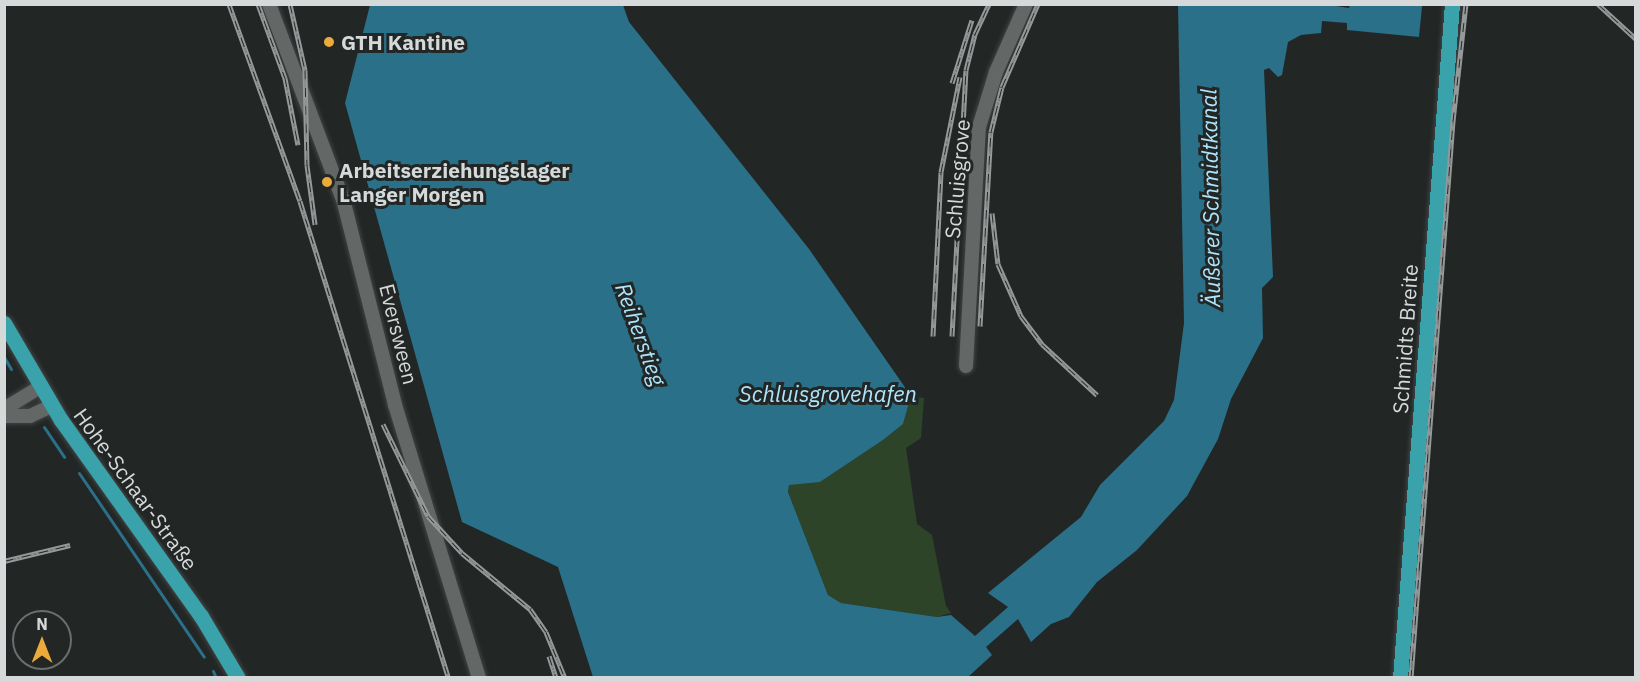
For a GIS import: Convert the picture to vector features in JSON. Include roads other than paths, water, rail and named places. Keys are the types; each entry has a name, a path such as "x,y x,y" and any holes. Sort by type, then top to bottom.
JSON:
{"main road":[{"name":"Schmidts Breite","path":"1400,678 1452,4"},
{"name":"Hohe-Schaar-Straße","path":"4,323 51,406 201,616 238,678"}],"street":[{"name":"Eversween","path":"269,4 344,203 395,405 479,678"},
{"name":"Schluisgrove","path":"966,366 979,127 996,72 1026,4"},
{"path":"4,409 40,387"},
{"path":"4,416 30,416 51,406"}],"water":[{"path":"1323,4 1349,8 1350,4 1422,6 1419,37 1347,30 1347,23 1322,21 1321,33 1301,35 1288,42 1282,75 1278,77 1269,68 1264,70 1273,277 1262,288 1263,338 1231,399 1218,439 1187,496 1137,550 1097,582 1069,617 1051,624 1031,642 1018,619 986,647 992,655 968,677 593,677 558,567 462,522 345,103 370,5 623,5 629,22 809,249 911,396 903,424 883,440 820,482 789,485 788,492 828,595 841,603 937,617 951,615 975,636 1008,607 988,593 1081,517 1100,485 1164,421 1174,400 1184,323 1178,5"}],"waterway":[{"path":"4,357 11,369"},
{"path":"44,427 64,457"},
{"path":"79,473 204,657"},
{"path":"213,671 216,678"}],"railway":[{"path":"229,4 300,201 449,678"},
{"path":"258,4 285,78 298,145"},
{"path":"290,4 305,70 307,165 315,224"},
{"path":"952,336 966,70 975,34 989,4"},
{"path":"980,326 991,132 1002,87 1038,4"},
{"path":"1411,678 1453,121 1466,4"},
{"path":"1598,4 1636,39"},
{"path":"952,83 972,20"},
{"path":"933,336 941,172 960,77"},
{"path":"992,213 998,264 1021,316 1042,344 1097,395"},
{"path":"383,424 428,516 462,553 530,609 546,632 565,678"},
{"path":"4,561 70,545"},
{"path":"549,656 556,678"}],"place":[{"name":"GTH Kantine","path":"329,42"},
{"name":"Arbeitserziehungslager Langer Morgen","path":"327,182"}],"water label":[{"name":"Äußerer Schmidtkanal","path":"1210,198"},
{"name":"Reiherstieg","path":"641,334"},
{"name":"Schluisgrovehafen","path":"828,394"}]}
